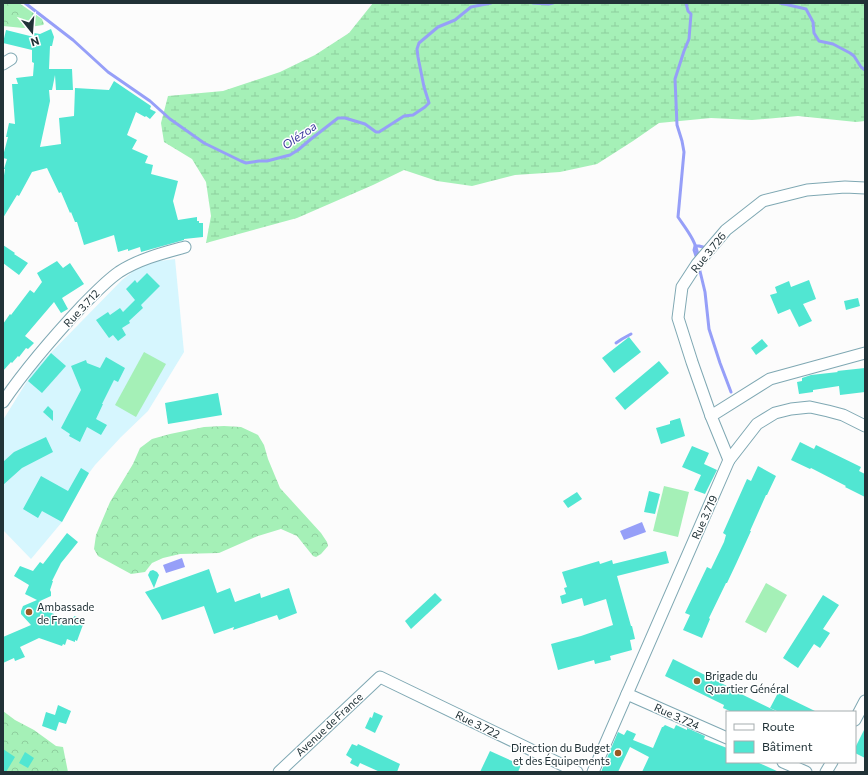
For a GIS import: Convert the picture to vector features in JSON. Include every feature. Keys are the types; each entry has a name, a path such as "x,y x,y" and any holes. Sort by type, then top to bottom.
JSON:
{"street":[{"name":"Rue 3.726","path":"712,416 678,318 682,287 697,264 726,230 763,201 807,190 845,187 865,188"},
{"name":"Rue 3.712","path":"3,402 70,319 105,283 120,271 144,259 185,247"},
{"path":"729,460 712,416 770,379 865,353"},
{"name":"Rue 3.719","path":"593,772 729,460 757,424 775,413 791,409 810,407 843,415 865,426"},
{"name":"Avenue de France","path":"282,771 380,677"},
{"name":"Rue 3.722","path":"380,677 577,772"},
{"name":"Rue 3.724","path":"627,694 726,738"},
{"path":"856,718 865,701"},
{"path":"785,763 806,772"},
{"path":"826,772 831,763"}],"shaded area":[{"path":"175,259 184,352 148,411 95,465 62,522 31,559 3,530 3,420 34,370 122,280 144,263"}],"green space":[{"path":"3,3 19,3 42,19 44,24 23,28 3,26"},
{"path":"373,3 865,3 865,121 856,122 798,116 752,120 711,118 659,123 597,164 560,172 515,175 472,186 437,181 404,170 297,218 206,243 211,216 206,182 192,159 164,142 161,123 168,96 223,91 280,72 315,55 349,33"},
{"path":"144,352 166,364 136,417 115,405"},
{"path":"204,427 241,427 258,435 264,445 280,488 321,533 327,542 328,546 321,554 316,557 313,556 297,536 281,529 258,536 219,553 180,554 163,558 152,563 145,572 131,574 98,556 94,549 96,535 110,502 133,464 140,448 152,439 170,434"},
{"path":"664,486 689,492 678,537 653,531"},
{"path":"766,583 787,595 766,633 745,622"},
{"path":"3,711 15,720 34,730 56,746 63,747 68,772 3,772"}],"water":[{"path":"642,522 646,532 624,540 620,531"},
{"path":"182,558 185,567 166,573 163,565"}],"building":[{"path":"51,29 54,37 52,46 50,46 49,69 72,69 73,90 56,90 55,75 52,90 49,90 50,101 40,147 61,144 59,118 74,116 75,88 109,90 114,81 151,106 150,109 156,112 150,119 136,112 127,135 137,140 132,149 148,156 145,163 153,165 151,174 178,181 173,201 178,220 197,217 197,221 199,221 199,223 203,223 203,237 184,239 141,252 140,247 128,251 128,249 118,252 114,235 84,245 77,222 75,222 71,212 70,213 61,192 59,193 47,168 32,172 19,196 17,195 3,218 3,182 4,169 7,159 3,158 3,156 8,137 6,137 9,123 15,124 12,84 18,84 16,78 33,76 34,63 32,62 32,50 3,43 6,30 34,37 34,33 40,34"},
{"path":"3,245 28,263 19,275 3,263"},
{"path":"57,261 63,268 70,263 84,284 62,298 68,309 61,313 54,302 25,336 34,343 28,349 26,348 19,357 18,356 12,363 11,362 3,371 3,324 30,290 34,293 42,282 37,273"},
{"path":"147,273 160,286 141,305 143,308 129,321 130,323 122,328 126,335 118,341 113,335 109,338 96,320 108,312 110,315 120,308 123,312 135,300 126,289 135,280 137,283"},
{"path":"809,280 816,299 803,304 812,321 799,327 790,309 778,314 770,295 777,293 775,287 789,281 791,287"},
{"path":"858,298 860,306 846,310 844,301"},
{"path":"629,337 641,352 614,373 602,358"},
{"path":"762,339 768,346 756,355 751,348"},
{"path":"51,353 66,366 42,393 28,381"},
{"path":"106,357 125,368 118,382 114,380 96,419 107,425 101,435 87,427 80,442 69,436 70,434 61,428 81,390 71,366 86,360 87,363 100,368"},
{"path":"659,361 669,373 625,410 615,398"},
{"path":"865,368 865,392 840,395 839,386 799,394 797,382 802,381 802,378 811,375"},
{"path":"218,393 222,415 168,424 165,403"},
{"path":"48,406 53,411 53,421 43,412"},
{"path":"680,418 685,436 661,444 656,428 670,424 670,421"},
{"path":"46,437 53,452 22,468 3,485 3,462 14,452"},
{"path":"800,442 814,449 816,445 861,467 859,471 865,474 865,497 811,468 810,469 791,460"},
{"path":"692,446 709,453 704,464 717,470 705,494 694,490 701,475 682,467"},
{"path":"758,466 776,476 766,495 736,564 709,618 710,619 702,638 683,630 690,615 685,613 707,567 711,569 724,542 726,535 723,533 747,479 751,481"},
{"path":"81,468 89,473 62,522 42,511 38,518 23,509 41,476 68,491"},
{"path":"649,491 660,494 655,514 644,512"},
{"path":"577,492 582,499 568,508 563,501"},
{"path":"67,533 78,542 61,563 52,581 50,590 51,596 40,601 39,600 49,612 54,614 53,617 70,623 74,616 83,619 82,621 84,622 77,641 75,640 75,642 67,639 65,645 63,644 62,646 39,638 20,647 25,657 15,661 14,658 3,663 3,637 31,625 21,614 21,611 23,606 37,600 25,594 29,585 14,576 20,566 33,571 40,562 43,564"},
{"path":"666,551 669,563 617,576 635,639 630,640 632,650 610,656 611,660 595,664 594,660 558,670 551,644 613,625 606,599 584,606 582,598 562,604 560,596 566,594 564,588 567,587 562,572 599,561 600,564 612,560 613,564"},
{"path":"209,569 217,593 230,588 235,602 260,593 261,598 289,588 297,613 279,620 277,615 233,630 234,627 214,634 204,606 162,620 145,592"},
{"path":"153,570 159,575 154,588 148,575 150,571"},
{"path":"435,593 442,600 411,629 405,621"},
{"path":"823,595 839,605 823,629 830,633 820,648 814,644 798,668 783,658"},
{"name":"Brigade du Quartier Général","path":"673,659 776,711 730,711 723,708 724,705 665,676"},
{"path":"778,693 815,711 777,711 770,708"},
{"path":"58,705 71,711 66,724 59,722 56,731 42,726 46,712 55,715"},
{"path":"374,712 383,716 375,733 365,728"},
{"path":"665,725 674,729 676,725 687,730 687,728 705,736 704,739 726,748 726,763 759,763 779,772 642,772 649,757 630,747 618,772 601,772 618,732 624,735 627,730 636,734 633,740 653,748"},
{"path":"865,728 865,758 856,754 856,746"},
{"path":"352,744 357,746 358,744 400,764 397,772 380,772 360,763 358,767 350,763 352,759 346,755"},
{"path":"3,749 15,757 6,772 3,772"},
{"path":"490,751 521,765 518,772 480,772"},
{"path":"25,752 34,758 28,768 19,763"}],"waterway":[{"name":"Olézoa","path":"25,3 73,40 108,72 150,101 170,119 204,143 246,163 267,161 290,155 338,118 345,118 365,124 376,132 379,132 404,116 413,115 429,103 418,57 417,49 419,43 438,27 455,20 471,7 491,3"},
{"name":"Olézoa","path":"533,3 553,3"},
{"path":"686,3 688,11 691,14 689,39 675,79 677,125 684,152 678,217 696,246 698,257"},
{"name":"Olézoa","path":"780,3 806,9 813,22 814,33 819,41 833,44 850,53 865,70"},
{"path":"696,256 694,250 695,246 703,247"},
{"path":"699,267 705,292 709,329 731,392"},
{"path":"616,343 631,334"}],"place":[{"name":"Ambassade de France","path":"29,612"},
{"name":"Brigade du Quartier Général","path":"697,681"},
{"name":"Direction du Budget et des Équipements","path":"618,753"}]}
